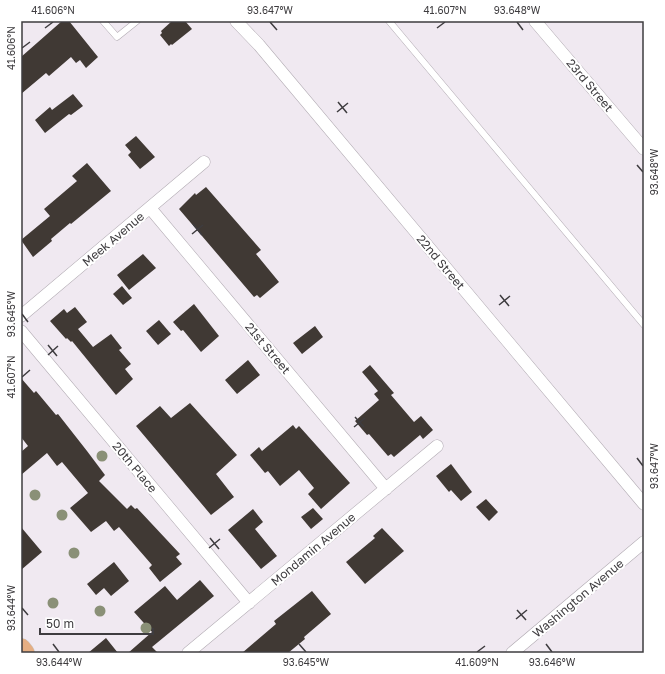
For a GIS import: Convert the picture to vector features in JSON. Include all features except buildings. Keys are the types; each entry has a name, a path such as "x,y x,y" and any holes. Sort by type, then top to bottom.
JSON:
{"main road":[{"path":"21,648 25,653"}],"street":[{"name":"22nd Street","path":"236,21 260,45 644,504"},
{"name":"23rd Street","path":"536,21 644,149"},
{"name":"Meek Avenue","path":"21,316 204,162"},
{"name":"21st Street","path":"150,208 386,489"},
{"name":"20th Place","path":"21,331 249,602"},
{"name":"Mondamin Avenue","path":"188,653 437,446"},
{"name":"Washington Avenue","path":"512,653 644,542"}],"lane":[{"path":"103,21 117,38 137,21"},
{"path":"390,21 644,325"}]}
